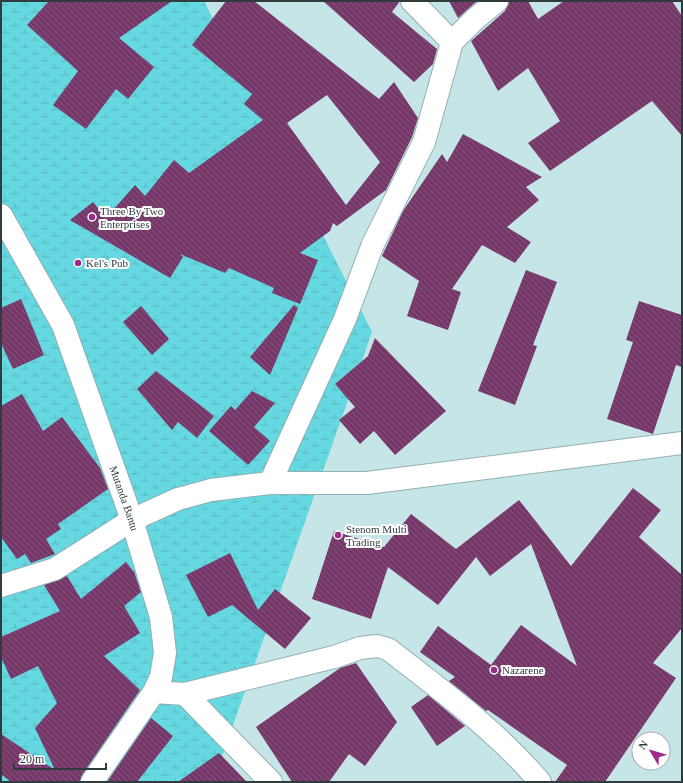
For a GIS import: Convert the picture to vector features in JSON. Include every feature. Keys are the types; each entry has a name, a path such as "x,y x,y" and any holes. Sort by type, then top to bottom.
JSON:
{"street":[{"path":"412,1 452,42"},
{"path":"270,483 345,319 373,244 424,142 452,42 474,19 497,1"},
{"name":"Mutanda Bantu","path":"1,215 63,325 132,520 161,617 165,653 161,677 154,692 92,782"},
{"path":"1,586 55,569 132,520 178,499 211,490 270,483 367,483 682,443"},
{"path":"154,692 185,694 334,657 360,648 376,646 388,649 447,694 524,763 540,782"},
{"path":"185,694 271,782"}],"green space":[{"path":"1,1 204,1 372,332 213,782 1,782"}],"building":[{"path":"49,1 172,1 119,38 154,67 128,99 116,89 86,129 53,105 78,71 27,25"},
{"path":"226,1 254,1 379,99 394,82 418,118 412,137 386,190 337,226 333,223 330,231 300,253 318,260 300,304 272,293 274,288 229,268 225,273 180,254 183,257 170,278 70,220 93,202 106,218 135,185 145,196 174,160 189,173 263,120 244,104 252,94 192,45","holes":["327,95 380,162 346,205 287,123"]},
{"path":"323,1 400,1 392,12 437,49 433,64 414,82"},
{"path":"449,1 477,1 458,18"},
{"path":"509,1 528,1 538,19 564,1 672,1 682,16 682,136 652,101 550,171 528,143 560,121 528,68 498,91 471,41 505,11"},
{"path":"463,134 542,177 526,187 539,200 507,227 531,242 515,263 482,245 452,289 461,292 448,330 407,316 419,281 382,256 403,211 442,154 447,162"},
{"path":"526,270 557,282 533,345 537,346 515,405 478,391"},
{"path":"21,299 44,355 13,369 1,343 1,308"},
{"path":"639,301 682,315 682,367 676,365 653,434 607,419 633,342 626,340"},
{"path":"294,305 298,308 270,375 250,357"},
{"path":"141,306 169,339 152,355 123,322"},
{"path":"375,338 446,411 395,455 374,431 360,444 339,420 355,407 335,384 368,356"},
{"path":"156,371 214,416 197,438 178,422 172,430 137,389"},
{"path":"252,391 275,403 254,427 270,441 248,465 209,431 231,406 235,410"},
{"path":"22,394 43,431 62,417 100,468 108,489 58,524 61,529 46,539 55,554 31,563 25,554 17,559 1,537 1,406"},
{"path":"633,488 661,510 639,537 682,575 682,628 653,663 676,678 640,731 631,731 631,744 605,782 555,782 567,765 488,710 486,711 449,681 455,677 420,652 438,626 491,665 521,625 577,666 531,544 490,576 476,557 438,605 388,567 371,619 312,599 334,531 384,547 411,514 456,549 519,500 571,566"},
{"path":"230,553 258,610 275,589 311,618 285,649 232,605 208,617 186,575"},
{"path":"126,562 134,572 141,592 124,606 140,633 104,656 140,690 82,775 80,782 11,782 1,774 1,734 55,770 35,728 57,703 38,666 11,679 1,657 1,637 60,611 44,585 67,576 81,599"},
{"path":"356,663 397,722 365,766 349,754 329,782 292,782 256,727 340,668"},
{"path":"428,695 465,726 437,746 411,707"},
{"path":"151,718 173,736 137,782 107,782"},
{"path":"219,753 247,782 178,782"}],"place":[{"name":"Three By Two Enterprises","path":"92,217"},
{"name":"Kel's Pub","path":"78,263"},
{"name":"Stenom Multi Trading","path":"338,535"},
{"name":"Nazarene","path":"494,670"}]}
